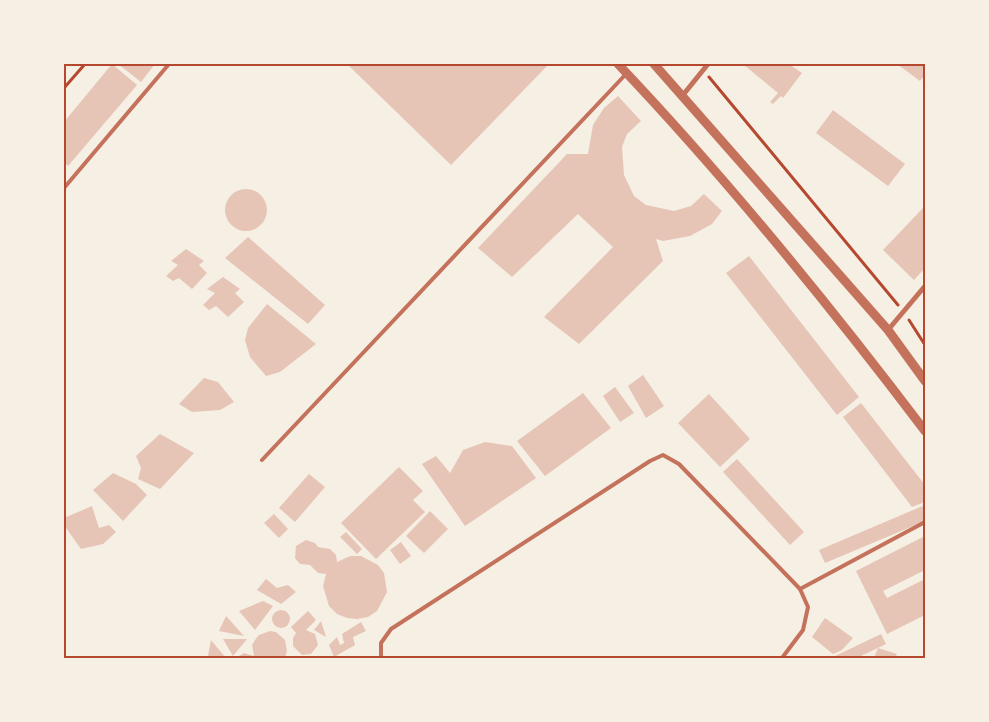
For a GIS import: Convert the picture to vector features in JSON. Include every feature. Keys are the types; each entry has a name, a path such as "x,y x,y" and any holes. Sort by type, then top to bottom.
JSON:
{"street":[{"path":"618,64 729,185 786,252 925,431"},
{"path":"654,64 888,330 925,381"},
{"path":"683,95 708,64"},
{"path":"888,330 925,286"}],"lane":[{"path":"64,188 169,64"},
{"path":"262,460 626,73"},
{"path":"381,658 381,643 392,629 650,461 663,455 679,464 800,589 808,607 803,630 782,658"},
{"path":"800,589 925,522"}],"path":[{"path":"64,88 85,64"},
{"path":"703,70 904,312 925,345"}],"building":[{"path":"112,64 137,85 68,166 64,162 64,122"},
{"path":"118,64 155,64 141,82"},
{"path":"347,64 549,64 451,165"},
{"path":"745,64 789,64 802,73 783,98 781,96 773,104 770,102 778,93"},
{"path":"897,64 925,64 925,75 920,81"},
{"path":"618,96 641,121 627,134 622,147 624,175 634,196 646,205 674,211 691,206 704,194 722,211 712,224 690,236 663,241 656,239 663,261 579,344 544,317 613,247 578,214 512,277 478,248 567,154 588,154 593,125 604,108"},
{"path":"833,110 905,164 888,186 816,133"},
{"path":"246,189 261,195 267,210 261,225 246,231 231,225 225,210 231,195"},
{"path":"925,206 925,268 914,280 883,250"},
{"path":"248,237 325,305 308,324 225,258"},
{"path":"186,249 204,261 199,265 207,273 192,289 179,278 173,281 166,276 178,265 171,261"},
{"path":"749,256 859,397 837,415 726,273"},
{"path":"223,277 240,289 235,293 244,302 228,317 216,306 209,310 203,305 215,293 207,289"},
{"path":"267,304 316,344 280,372 266,376 250,357 245,340 248,328"},
{"path":"643,375 664,406 646,418 628,386"},
{"path":"204,378 218,382 234,402 220,410 192,412 179,404"},
{"path":"615,387 634,413 620,422 603,396"},
{"path":"583,393 611,428 545,476 517,441"},
{"path":"709,394 750,439 720,467 678,423"},
{"path":"861,403 925,485 925,502 912,507 843,417"},
{"path":"160,434 194,453 160,489 138,479 141,468 136,456"},
{"path":"485,442 512,446 536,478 465,526 422,464 436,456 450,473 463,450"},
{"path":"737,459 804,532 790,545 723,472"},
{"path":"399,467 423,491 413,500 425,512 376,559 341,523"},
{"path":"113,473 136,484 147,495 123,521 93,490"},
{"path":"309,474 325,487 295,522 279,508"},
{"path":"925,505 925,521 825,563 819,550"},
{"path":"92,506 99,528 109,525 116,532 103,544 81,549 64,525 64,518"},
{"path":"430,511 448,529 424,553 406,536"},
{"path":"274,514 288,529 279,538 264,523"},
{"path":"346,532 362,549 357,554 340,537"},
{"path":"925,536 925,570 883,591 887,598 925,579 925,615 887,634 856,571"},
{"path":"306,540 315,543 318,547 330,549 336,555 337,562 350,556 361,556 378,565 384,573 387,592 377,611 368,617 347,618 337,614 329,606 323,586 326,574 318,573 310,565 300,564 295,558 296,546"},
{"path":"401,542 411,556 400,564 390,550"},
{"path":"266,579 277,588 288,585 296,592 281,604 257,590"},
{"path":"263,601 273,606 255,630 239,611"},
{"path":"281,610 289,615 290,619 285,627 281,628 273,623 272,619 277,611"},
{"path":"308,611 316,620 306,630 315,634 318,645 311,654 302,655 293,646 293,638 296,633 291,627"},
{"path":"226,616 244,636 219,631"},
{"path":"825,618 853,638 842,650 833,654 812,637"},
{"path":"321,621 326,637 314,630"},
{"path":"361,622 366,631 353,637 355,645 334,657 329,645 337,637 340,645 344,643 342,634"},
{"path":"270,631 276,632 285,640 287,651 285,658 236,658 244,653 254,656 252,645 255,640 259,635"},
{"path":"881,634 886,644 857,658 831,658"},
{"path":"223,639 247,639 233,656"},
{"path":"211,640 226,658 208,656"},
{"path":"878,648 897,654 895,658 874,658"}]}
